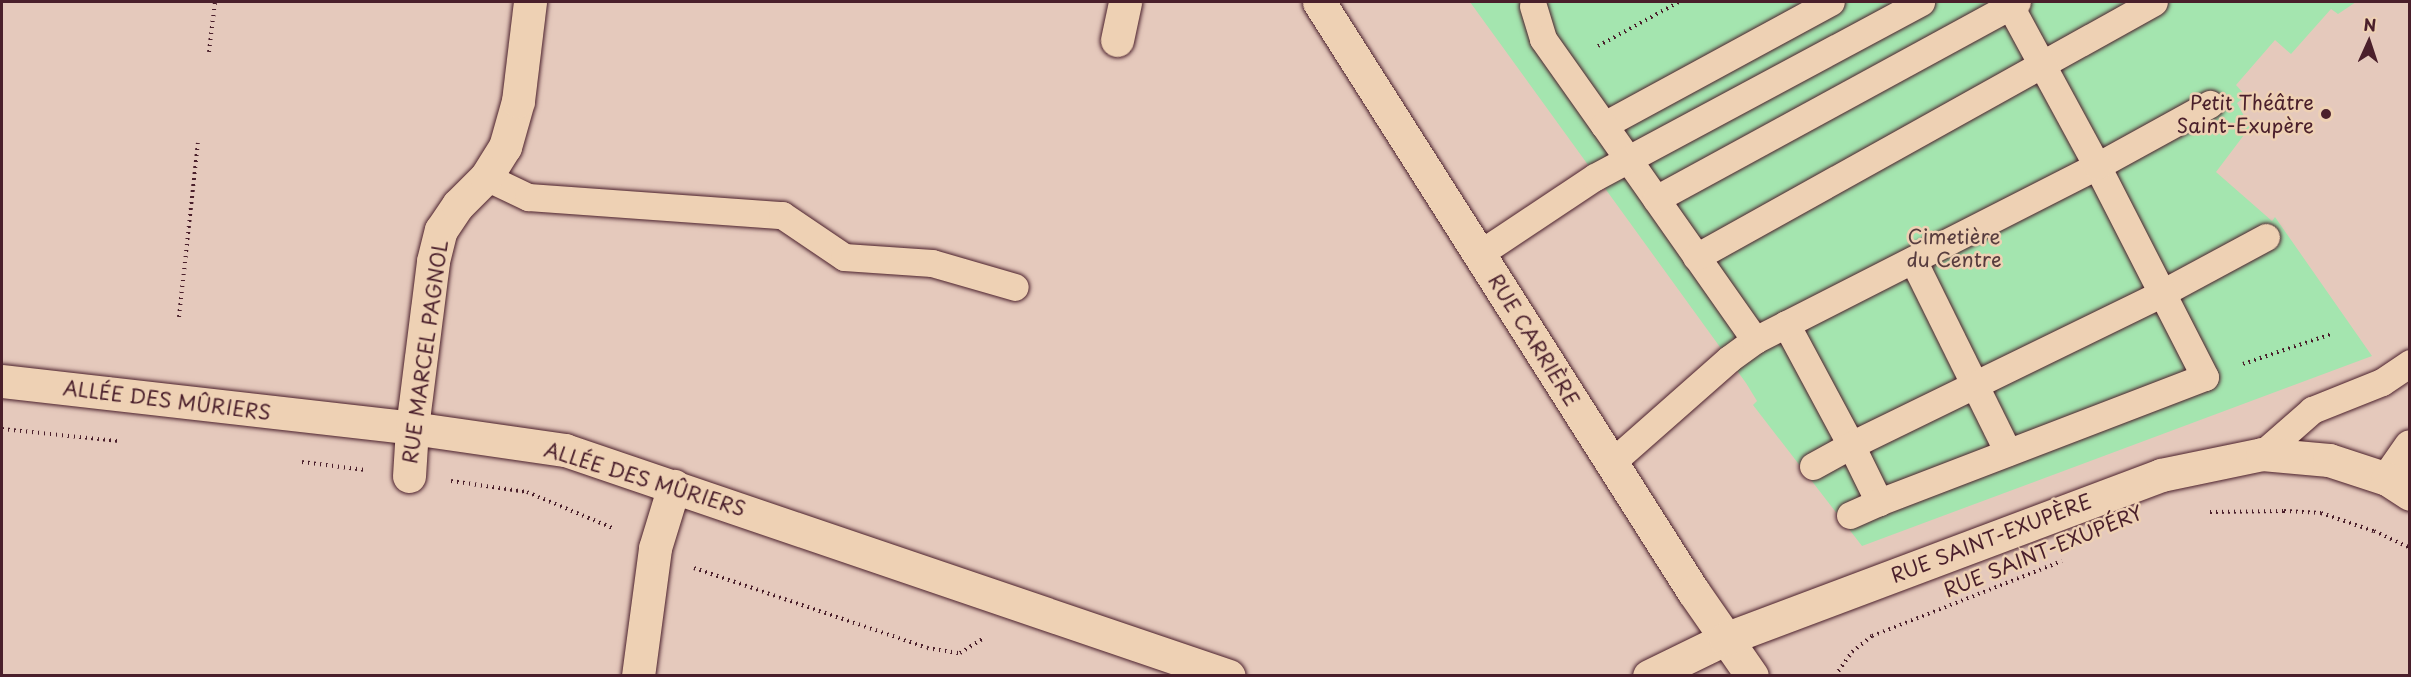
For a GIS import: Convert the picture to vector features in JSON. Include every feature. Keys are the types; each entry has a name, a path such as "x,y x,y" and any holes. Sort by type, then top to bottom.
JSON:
{"street":[{"name":"RUE MARCEL PAGNOL","path":"409,476 412,428 433,261 441,230 458,205 486,177 505,147 518,101 530,2"},
{"path":"1117,40 1125,2"},
{"name":"RUE CARRIÈRE","path":"1319,2 1611,462 1725,639 1752,675"},
{"name":"ALLÉE DES MÛRIERS","path":"2,381 412,428 565,450 1229,675"},
{"name":"RUE SAINT-EXUPÈRE","path":"1725,639 2027,523 2161,475 2262,454 2329,460 2398,487 2409,446"},
{"path":"638,675 655,548 674,486"},
{"path":"1650,675 1725,639"}],"lane":[{"path":"1604,125 1831,2"},
{"path":"1479,254 1595,177 1921,2"},
{"path":"1696,257 2154,2"},
{"path":"1535,3 1544,39 1755,340"},
{"path":"1656,199 2012,3 2205,377 1850,515"},
{"path":"1611,462 1729,359 1755,340 2097,166 2210,104"},
{"path":"486,177 528,197 782,215 844,257 932,263 1015,287"},
{"path":"1813,466 1851,445 2162,293 2266,237"},
{"path":"1913,260 2008,452"},
{"path":"1786,324 1879,502"},
{"name":"RUE SAINT-EXUPÈRE","path":"2262,454 2312,410 2382,382 2409,363"}],"path":[{"path":"209,52 215,2"},
{"path":"1562,66 1679,2"},
{"path":"178,317 198,143"},
{"path":"2205,377 2331,334"},
{"path":"2,429 128,442"},
{"path":"291,460 527,492 655,548 688,566 927,648 960,653 986,636"},
{"path":"2206,512 2273,510 2321,513 2374,531 2409,548"},
{"name":"RUE SAINT-EXUPÉRY","path":"1835,675 1852,652 1872,636 2063,561"}],"green space":[{"name":"Cimetière du Centre","path":"1470,2 2356,2 2338,14 2331,9 2291,54 2275,40 2236,85 2246,96 2237,103 2250,127 2216,172 2272,221 2275,217 2372,356 1862,546 1753,405 1757,401 1746,383"}],"place":[{"name":"Petit Théâtre Saint-Exupère","path":"2326,114"}]}
